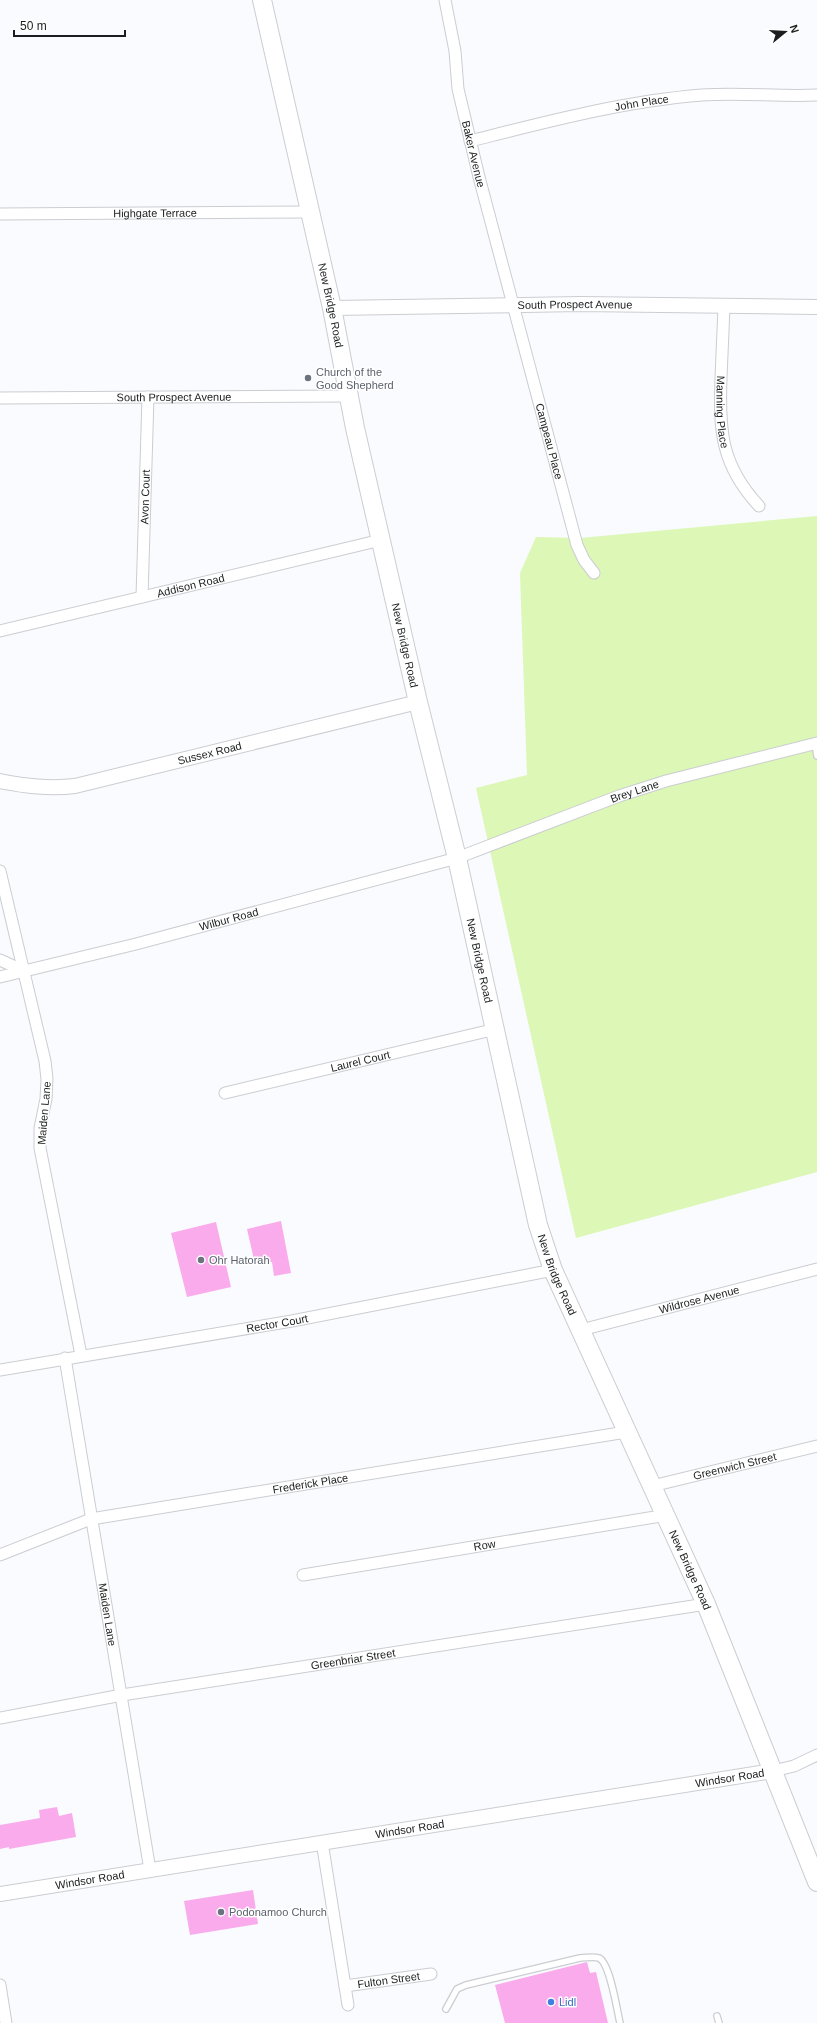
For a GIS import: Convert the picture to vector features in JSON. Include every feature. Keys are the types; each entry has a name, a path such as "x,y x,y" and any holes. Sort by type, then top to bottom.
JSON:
{"main road":[{"name":"New Bridge Road","path":"262,0 311,212 349,396 381,540 418,702 457,858 496,1029 538,1226 553,1270 706,1604 817,1882"}],"street":[{"name":"Baker Avenue","path":"445,0 455,51 458,89 470,141 513,305"},
{"name":"John Place","path":"470,141 611,108 677,98 703,95 817,95"},
{"name":"Highgate Terrace","path":"0,214 311,212"},
{"name":"South Prospect Avenue","path":"332,308 513,305 817,307"},
{"name":"Campeau Place","path":"513,305 577,545 584,560 594,573"},
{"name":"Manning Place","path":"724,307 719,416 722,437 727,457 737,478 759,506"},
{"name":"South Prospect Avenue","path":"0,398 349,396"},
{"name":"Avon Court","path":"142,597 148,397"},
{"name":"Addison Road","path":"0,631 381,540"},
{"name":"Sussex Road","path":"0,781 34,788 75,786 418,702"},
{"name":"Brey Lane","path":"457,858 646,788 816,743"},
{"name":"Wilbur Road","path":"0,977 136,944 457,858"},
{"name":"Maiden Lane","path":"0,871 45,1061 48,1079 46,1099 40,1128 40,1148 81,1355"},
{"path":"0,960 24,971"},
{"name":"Laurel Court","path":"225,1093 496,1029"},
{"name":"Wildrose Avenue","path":"580,1330 817,1269"},
{"name":"Rector Court","path":"0,1370 81,1355 292,1321 553,1270"},
{"name":"Maiden Lane","path":"65,1358 150,1870"},
{"name":"Frederick Place","path":"0,1555 91,1519 626,1432"},
{"name":"Greenwich Street","path":"652,1486 817,1446"},
{"name":"Row","path":"303,1575 666,1515"},
{"name":"Greenbriar Street","path":"0,1718 122,1695 706,1604"},
{"name":"Windsor Road","path":"0,1894 772,1771 794,1766 817,1756"},
{"name":"Fulton Street","path":"322,1842 348,2005"},
{"name":"Fulton Street","path":"345,1986 431,1974"},
{"path":"0,1985 6,2023"}],"lane":[{"path":"816,743 817,756"},
{"path":"446,2009 457,1990 466,1985 580,1958 593,1957 599,1958 607,1968 620,2023"},
{"path":"717,2016 719,2023"}],"green space":[{"path":"817,516 817,1172 576,1238 476,788 527,775 520,573 536,537 580,538"}],"building":[{"path":"281,1221 291,1273 274,1276 272,1262 255,1264 247,1229"},
{"name":"Ohr Hatorah","path":"216,1222 231,1287 187,1297 171,1233"},
{"path":"57,1807 59,1816 72,1813 76,1837 9,1849 9,1847 0,1849 0,1825 40,1818 39,1810"},
{"name":"Podonamoo Church","path":"253,1890 258,1924 190,1935 184,1901"},
{"name":"Lidl","path":"587,1962 590,1973 596,1972 608,2023 505,2023 495,1985"}],"place":[{"name":"Church of the Good Shepherd","path":"308,378"},
{"name":"Ohr Hatorah","path":"201,1260"},
{"name":"Podonamoo Church","path":"221,1912"},
{"name":"Lidl","path":"551,2002"}]}
